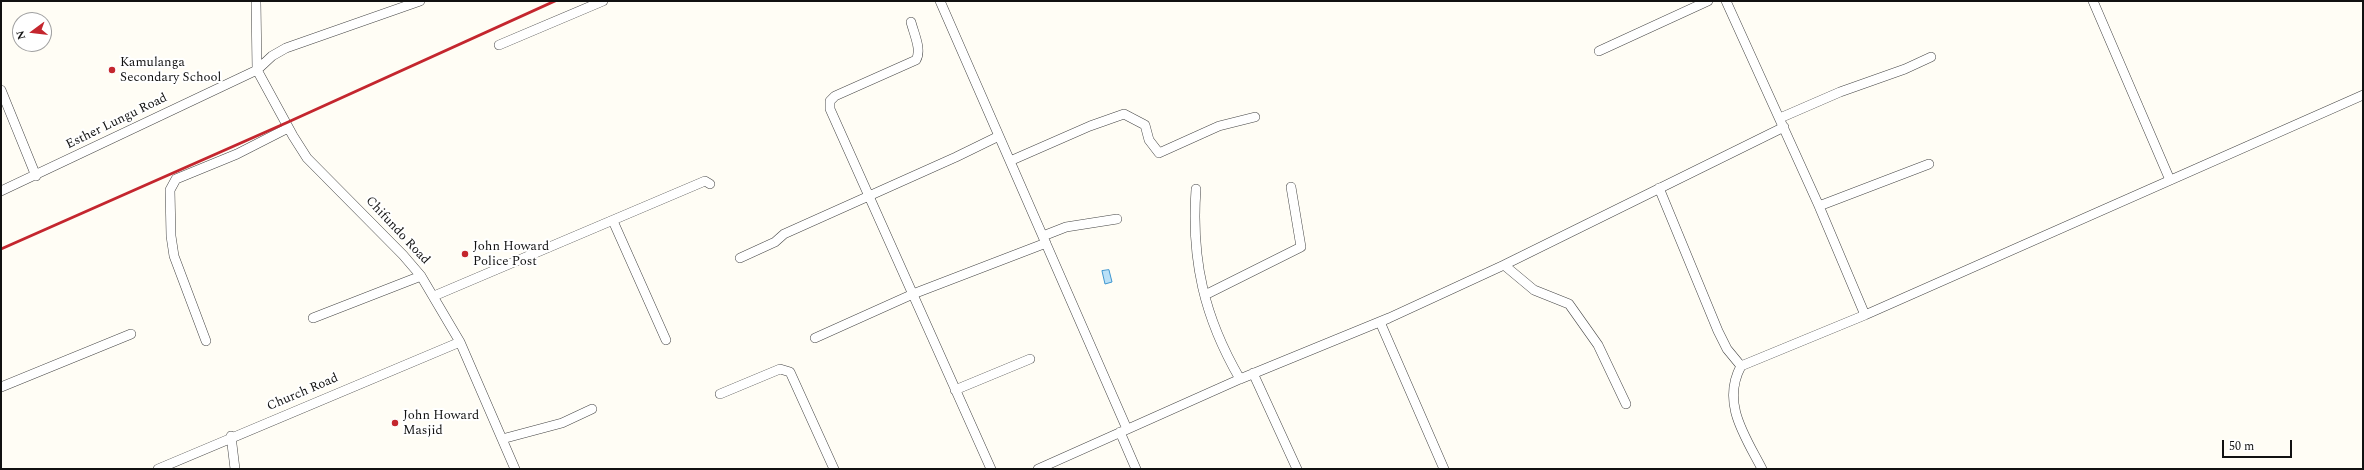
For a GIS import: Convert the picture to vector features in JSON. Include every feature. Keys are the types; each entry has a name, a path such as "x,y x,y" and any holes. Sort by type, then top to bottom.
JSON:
{"street":[{"path":"256,1 257,70"},
{"name":"Esther Lungu Road","path":"1,191 36,176 257,70 272,56 286,48 420,1"},
{"path":"499,45 603,1"},
{"path":"940,1 1044,239 1124,431 1136,469"},
{"path":"1599,51 1708,1"},
{"path":"1726,1 1819,206 1865,315"},
{"path":"2093,1 2170,180"},
{"path":"911,22 919,55 916,60 835,96 830,102 830,109 868,197 991,469"},
{"path":"1780,118 1840,92 1905,69 1931,57"},
{"name":"Chifundo Road","path":"257,70 288,128 307,158 403,254 421,276 434,296 460,342 515,469"},
{"path":"1,90 36,176"},
{"path":"1762,469 1740,426 1734,407 1732,392 1736,377 1742,366 1865,315 2363,95"},
{"path":"1010,161 1090,126 1124,114 1145,125 1149,140 1159,153 1219,126 1255,117"},
{"path":"1038,469 1253,373 1380,322 1504,265 1784,127"},
{"path":"206,341 174,256 171,236 170,190 176,179 237,154 288,128"},
{"path":"740,258 775,242 784,234 999,136"},
{"path":"1819,206 1929,164"},
{"path":"434,296 705,181 710,184"},
{"path":"1205,295 1301,248 1291,187"},
{"path":"1659,188 1718,332 1728,349 1742,366"},
{"path":"1196,189 1196,240 1211,321 1240,379"},
{"path":"815,338 913,294 1044,239 1066,227 1117,219"},
{"path":"613,221 666,340"},
{"path":"1504,265 1534,290 1569,304 1598,345 1626,404"},
{"path":"313,318 421,276"},
{"path":"1380,322 1444,469"},
{"path":"1,387 131,334"},
{"name":"Church Road","path":"158,469 231,436 460,342"},
{"path":"955,390 1030,359"},
{"path":"720,394 780,369 790,372 834,469"},
{"path":"1253,373 1297,469"},
{"path":"502,439 562,423 592,409"},
{"path":"231,436 235,469"}],"water":[{"path":"1109,270 1112,282 1105,284 1102,271"}],"railway":[{"path":"1,249 286,123 555,1"}],"place":[{"name":"Kamulanga Secondary School","path":"112,70"},
{"name":"John Howard Police Post","path":"465,254"},
{"name":"John Howard Masjid","path":"395,423"}]}
